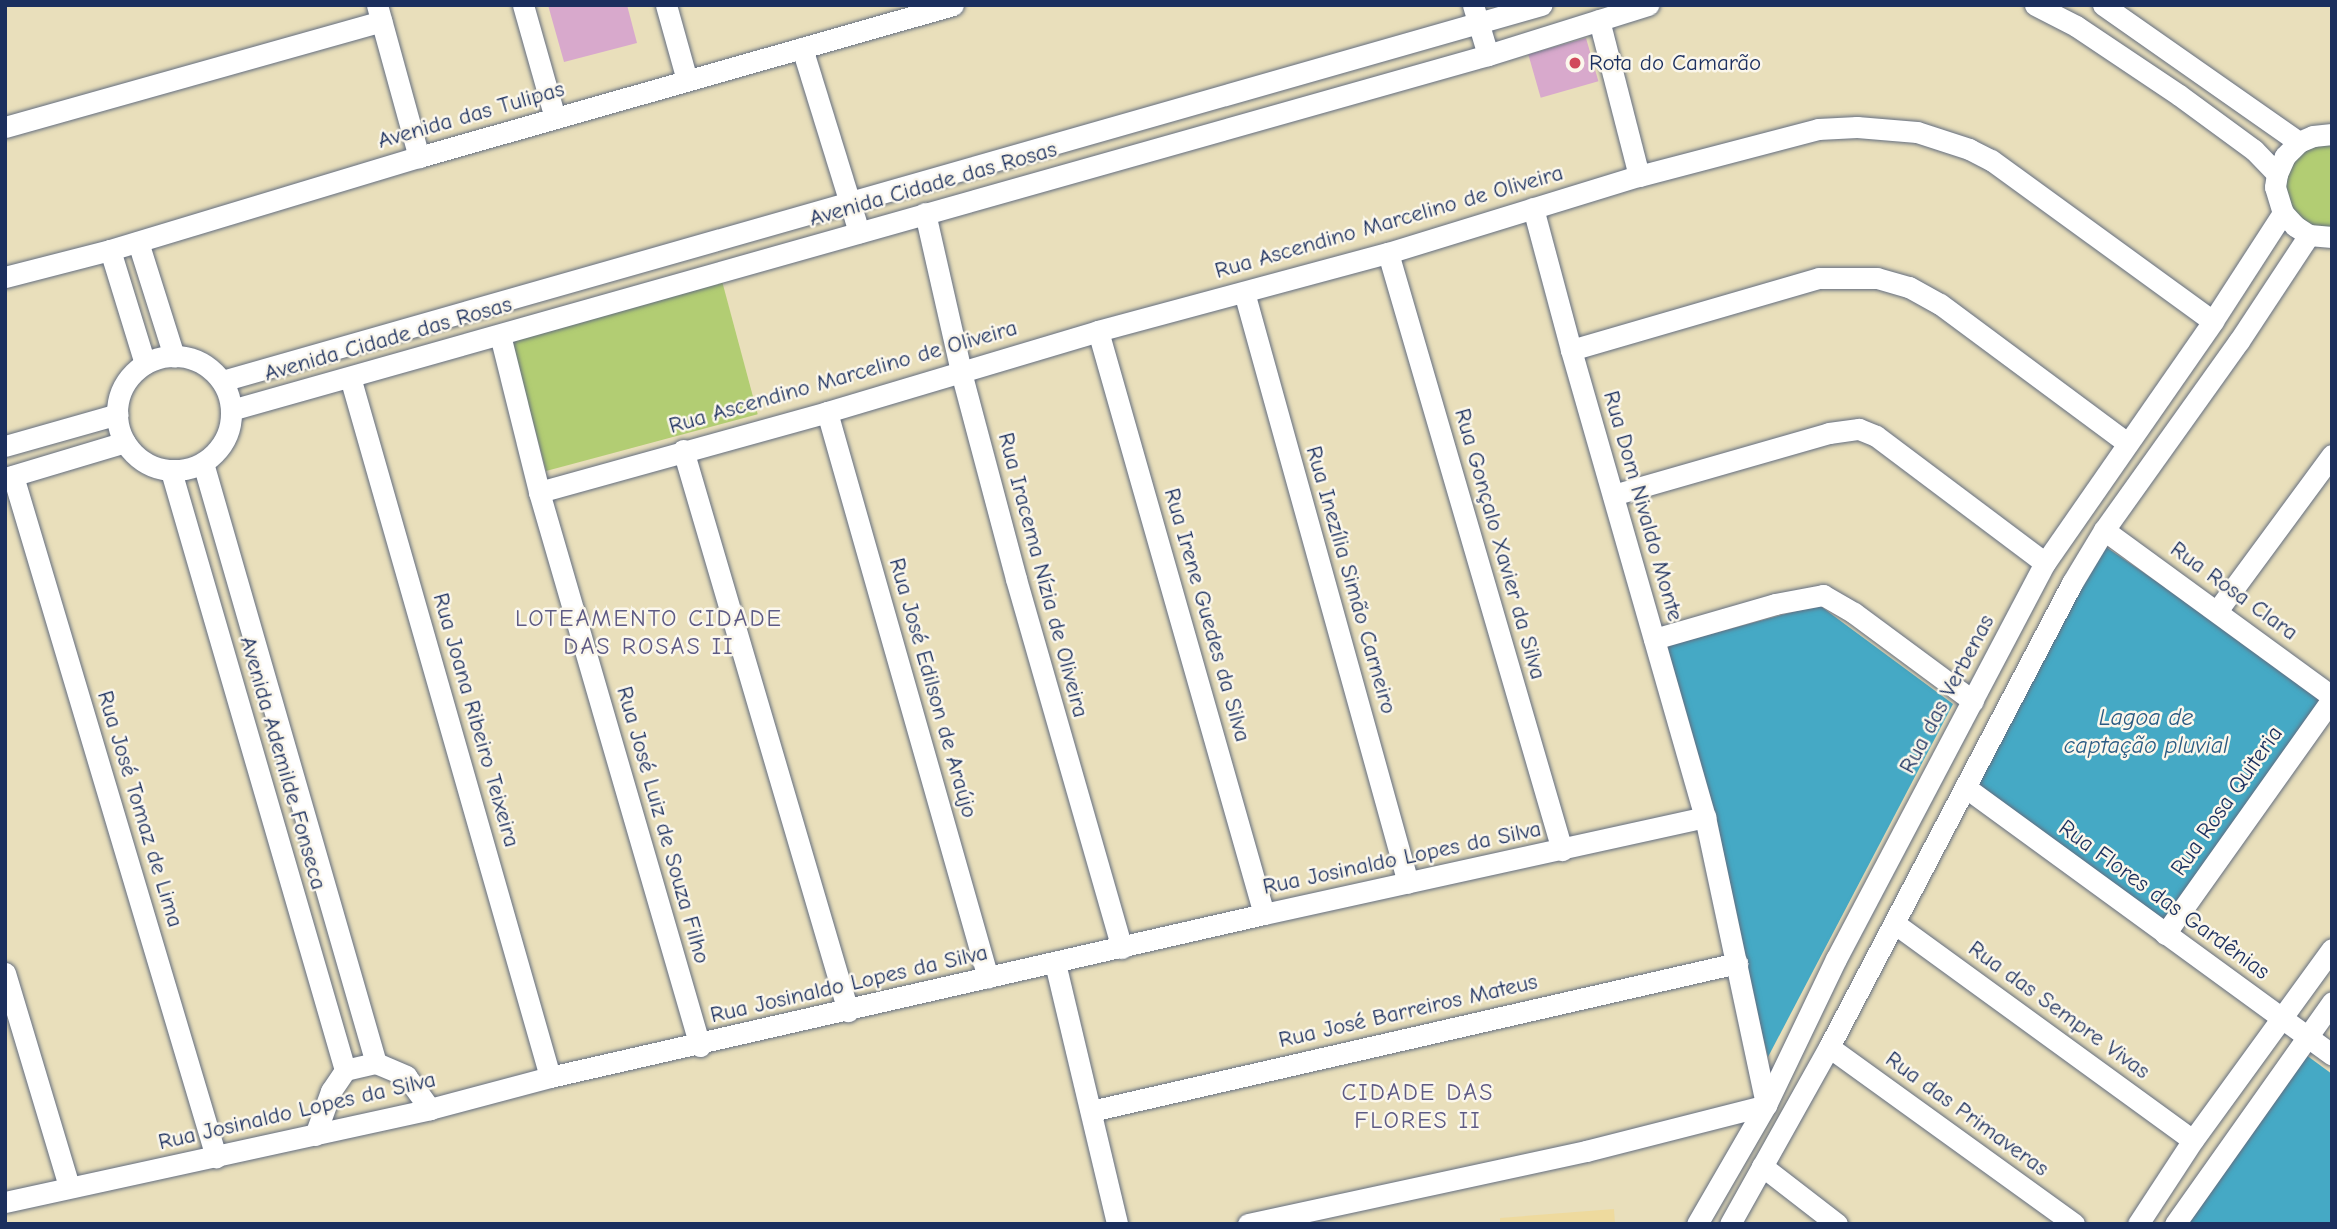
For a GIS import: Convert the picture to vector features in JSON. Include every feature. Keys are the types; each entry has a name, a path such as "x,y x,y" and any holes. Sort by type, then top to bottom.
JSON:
{"street":[{"path":"523,5 555,118"},
{"path":"666,5 687,80"},
{"name":"Avenida das Tulipas","path":"5,277 138,242 419,157 953,5"},
{"name":"Avenida Cidade das Rosas","path":"222,381 850,200 1267,86 1476,14 1541,5"},
{"name":"Avenida Cidade das Rosas","path":"231,410 1488,55 1648,5"},
{"path":"2035,5 2076,26 2179,94 2255,150 2277,174"},
{"path":"2104,5 2299,142"},
{"path":"5,127 379,13 419,157"},
{"path":"1476,14 1488,55"},
{"path":"1599,20 1639,176"},
{"path":"802,48 859,232"},
{"name":"Rua Ascendino Marcelino de Oliveira","path":"539,492 827,412 1098,331 1388,253 1639,176 1818,129 1868,128 1926,134 1991,160 2213,321"},
{"path":"2332,134 2313,136 2299,142 2285,156 2277,174 2278,201 2283,213 2295,226 2309,235 2332,237"},
{"name":"Rua Dom Nivaldo Monte","path":"1533,208 1705,817 1766,1105"},
{"name":"Rua Iracema Nízia de Oliveira","path":"925,213 961,372 1055,719 1122,948"},
{"name":"Rua das Verbenas","path":"1697,1224 1766,1105 1836,959 2045,563 2213,321 2283,213"},
{"path":"1730,1224 1829,1047 2072,583 2104,530 2239,341 2309,235"},
{"path":"138,242 174,356"},
{"path":"110,250 145,364"},
{"name":"Rua Gonçalo Xavier da Silva","path":"1388,253 1562,850"},
{"path":"1571,350 1819,278 1877,278 1909,287 1940,304 2127,443"},
{"name":"Rua Inezília Simão Carneiro","path":"1244,292 1408,883"},
{"name":"Rua Irene Guedes da Silva","path":"1098,331 1264,914"},
{"name":"Rua José Luiz de Souza Filho","path":"500,335 539,492 700,1046"},
{"path":"174,356 201,363 222,381 231,410 229,431 219,449 203,463 171,471 144,462 125,442 118,414 124,385 145,364 174,356"},
{"name":"Rua Joana Ribeiro Teixeira","path":"351,377 551,1077"},
{"name":"Rua José Edilson de Araújo","path":"827,412 988,978"},
{"path":"5,446 118,414"},
{"path":"1613,495 1829,433 1859,429 1876,436 2045,563"},
{"path":"9,477 125,442"},
{"path":"683,450 848,1011"},
{"path":"2217,611 2332,455"},
{"name":"Avenida Ademilde Fonseca","path":"203,463 376,1063"},
{"name":"Avenida Ademilde Fonseca","path":"171,471 345,1070"},
{"name":"Rua José Tomaz de Lima","path":"9,477 216,1157"},
{"name":"Rua Rosa Clara","path":"2104,530 2332,697"},
{"path":"1654,639 1774,604 1824,595 1854,613 1973,701"},
{"name":"Rua Rosa Quiteria","path":"2165,934 2332,697"},
{"name":"Rua Flores das Gardênias","path":"1965,787 2332,1055"},
{"name":"Rua Josinaldo Lopes da Silva","path":"5,1202 430,1109 551,1077 700,1046 1264,914 1705,817"},
{"name":"Rua das Sempre Vivas","path":"1894,923 2193,1140"},
{"path":"2138,1224 2193,1140 2332,949"},
{"path":"1055,963 1117,1224"},
{"name":"Rua José Barreiros Mateus","path":"1091,1111 1737,963"},
{"path":"5,973 69,1187"},
{"path":"2175,1224 2332,1002"},
{"name":"Rua das Primaveras","path":"1829,1047 2074,1224"},
{"path":"315,1135 331,1091 345,1070 376,1063 406,1076 430,1109"},
{"path":"1248,1224 1586,1151 1766,1105 1789,1119"},
{"path":"1762,1166 1837,1224"}],"green space":[{"path":"2332,140 2332,230 2319,231 2291,217 2280,175 2296,149"},
{"path":"722,281 758,414 546,471 510,338"}],"sand":[{"path":"1614,1209 1615,1224 1500,1224 1500,1218"}],"water":[{"name":"Lagoa de captação pluvial","path":"2103,545 2326,697 2164,920 1976,785"},
{"path":"1819,605 1953,704 1768,1057 1667,646"},
{"path":"2302,1052 2332,1074 2332,1224 2180,1224"}],"building":[{"path":"548,5 627,5 637,43 564,62"},
{"path":"1586,38 1598,81 1541,98 1528,55"}],"place":[{"name":"Rota do Camarão","path":"1575,63"}],"district":[{"name":"LOTEAMENTO CIDADE DAS ROSAS II","path":"649,633"},
{"name":"CIDADE DAS FLORES II","path":"1418,1107"}]}
